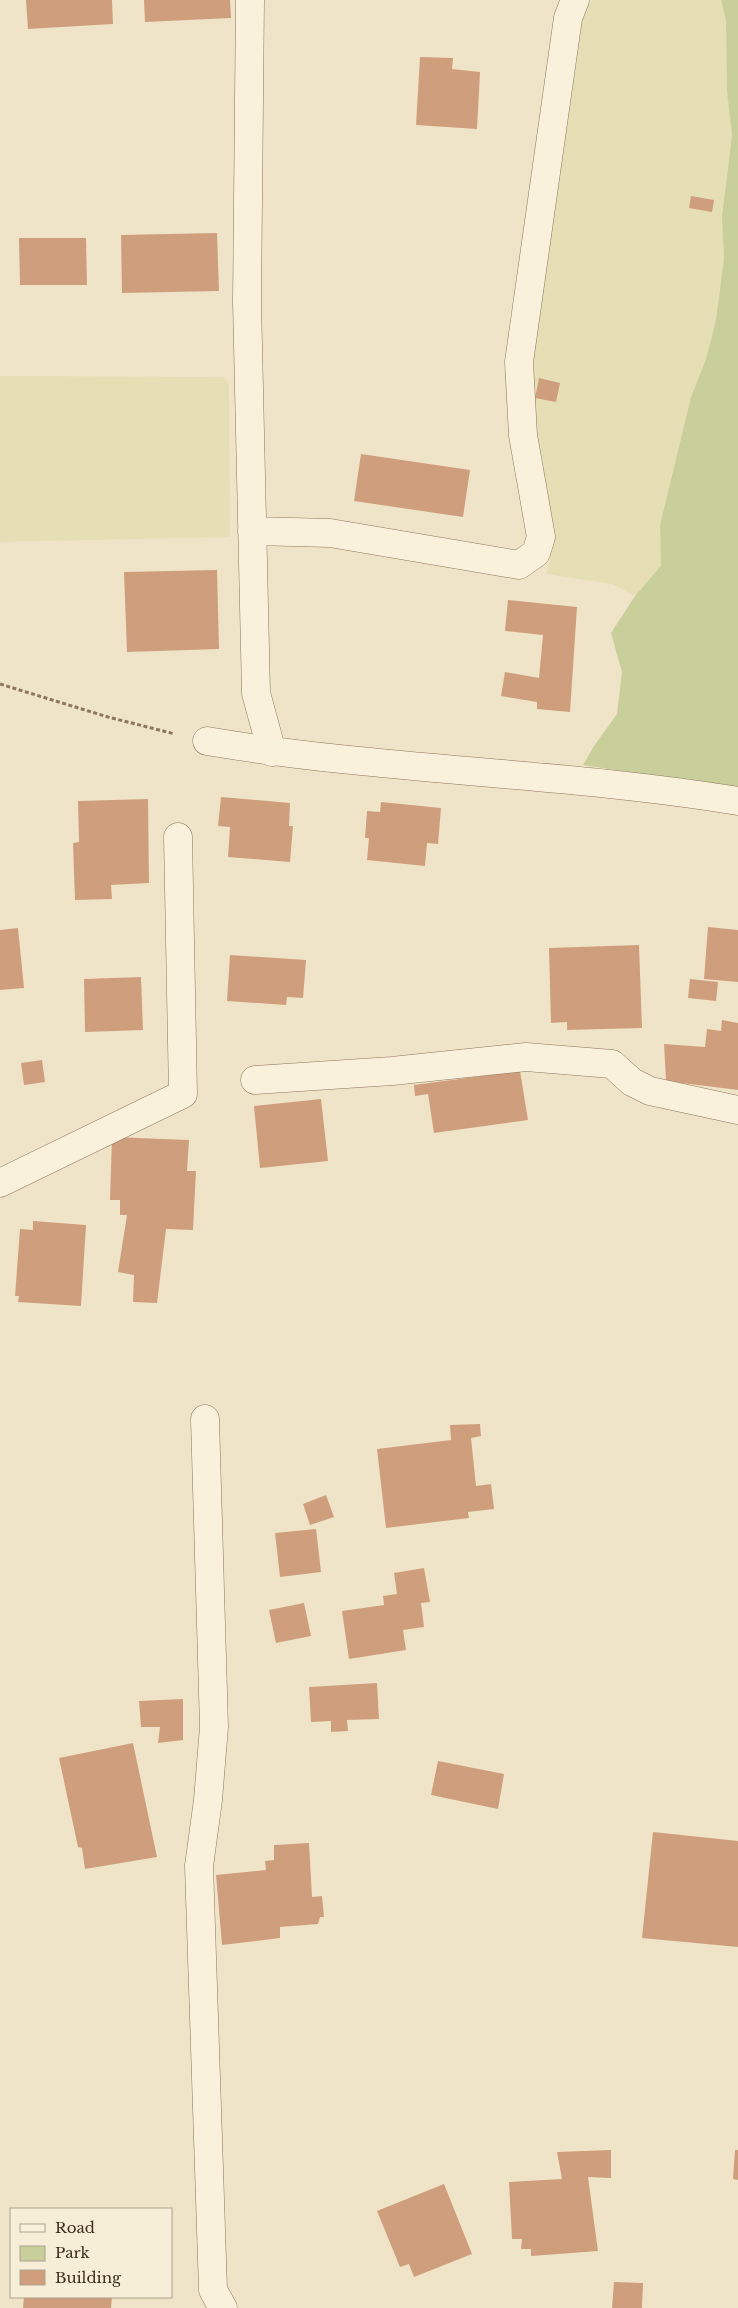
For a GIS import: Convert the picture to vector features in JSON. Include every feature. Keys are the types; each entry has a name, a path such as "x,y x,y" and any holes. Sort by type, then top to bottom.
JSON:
{"street":[{"path":"250,0 247,302 256,693 272,752"},
{"path":"252,531 330,533 519,565 536,553 541,537 523,435 519,362 568,18 575,0"},
{"path":"207,741 272,752 428,769 622,785 738,801"},
{"path":"0,1183 183,1094 178,837"},
{"path":"255,1080 392,1071 526,1057 612,1064 632,1082 650,1091 738,1110"},
{"path":"205,1419 214,1727 208,1800 199,1866 213,2290 222,2308"}],"path":[{"path":"0,684 108,718 207,741"}],"shaded area":[{"path":"593,0 721,0 726,20 727,92 732,134 722,217 724,258 716,320 706,359 691,397 660,525 661,566 635,596 612,584 546,574 553,548 536,471 527,365 559,176 580,29 588,4"},
{"path":"0,376 223,377 229,384 230,537 0,542"}],"green space":[{"path":"721,0 738,0 738,789 583,765 617,714 622,672 611,633 635,596 661,566 660,525 691,397 706,359 716,320 724,258 722,217 732,135 727,92 726,20"}],"building":[{"path":"26,0 112,0 113,24 28,29"},
{"path":"144,0 230,0 231,18 145,22"},
{"path":"420,57 453,58 452,69 480,72 477,129 416,125"},
{"path":"691,196 714,200 712,212 689,208"},
{"path":"217,233 219,291 122,293 121,235"},
{"path":"19,238 86,238 87,285 20,285"},
{"path":"539,378 560,383 556,402 535,398"},
{"path":"361,454 470,470 463,517 354,501"},
{"path":"217,570 219,649 127,652 124,572"},
{"path":"508,600 577,607 570,712 537,709 537,702 501,696 505,672 539,678 543,635 505,631"},
{"path":"221,797 290,803 289,826 293,826 290,862 228,857 230,827 218,826"},
{"path":"148,799 149,883 111,885 112,899 75,900 73,843 79,842 78,801"},
{"path":"381,802 441,808 438,844 427,843 425,866 367,860 369,838 365,838 367,811 380,812"},
{"path":"708,927 738,930 738,982 704,979"},
{"path":"18,928 24,988 0,990 0,930"},
{"path":"639,945 642,1028 567,1030 567,1022 551,1023 549,948"},
{"path":"230,955 306,960 303,998 287,997 286,1005 227,1001"},
{"path":"141,977 143,1030 85,1032 84,979"},
{"path":"690,979 718,982 716,1001 688,998"},
{"path":"722,1020 738,1023 738,1090 666,1081 664,1044 705,1047 707,1029 721,1031"},
{"path":"42,1060 45,1082 24,1085 21,1063"},
{"path":"520,1071 528,1120 434,1133 428,1094 415,1096 414,1085"},
{"path":"321,1099 328,1161 260,1168 254,1106"},
{"path":"112,1137 189,1140 187,1171 196,1171 193,1230 166,1229 157,1303 133,1302 134,1275 118,1272 127,1215 120,1215 120,1200 110,1200"},
{"path":"33,1221 86,1225 81,1306 18,1302 19,1296 15,1296 20,1229 33,1230"},
{"path":"480,1424 481,1436 471,1438 476,1486 491,1484 494,1509 468,1512 469,1518 386,1528 377,1449 451,1440 450,1425"},
{"path":"326,1495 334,1517 310,1525 303,1504"},
{"path":"316,1529 321,1572 280,1577 275,1533"},
{"path":"424,1568 430,1602 421,1603 424,1627 403,1630 406,1650 349,1659 342,1611 384,1605 383,1596 397,1594 394,1573"},
{"path":"304,1603 311,1636 276,1643 269,1610"},
{"path":"377,1683 379,1719 347,1720 348,1731 331,1732 331,1721 311,1722 309,1687"},
{"path":"183,1699 183,1740 158,1743 160,1727 141,1727 139,1701"},
{"path":"133,1743 157,1857 85,1869 82,1848 78,1847 59,1758"},
{"path":"438,1761 504,1774 498,1809 431,1795"},
{"path":"653,1832 738,1841 738,1947 642,1938"},
{"path":"309,1843 312,1897 322,1896 324,1917 320,1917 318,1924 280,1927 280,1938 222,1945 216,1875 266,1870 265,1861 274,1860 274,1845"},
{"path":"611,2150 611,2178 588,2177 598,2251 531,2256 531,2249 521,2249 522,2239 512,2239 509,2182 562,2179 557,2152"},
{"path":"735,2150 738,2150 738,2180 733,2179"},
{"path":"444,2184 472,2254 414,2277 409,2264 400,2267 377,2211"},
{"path":"614,2282 643,2283 642,2308 612,2308"},
{"path":"24,2298 112,2298 111,2308 23,2308"}]}
